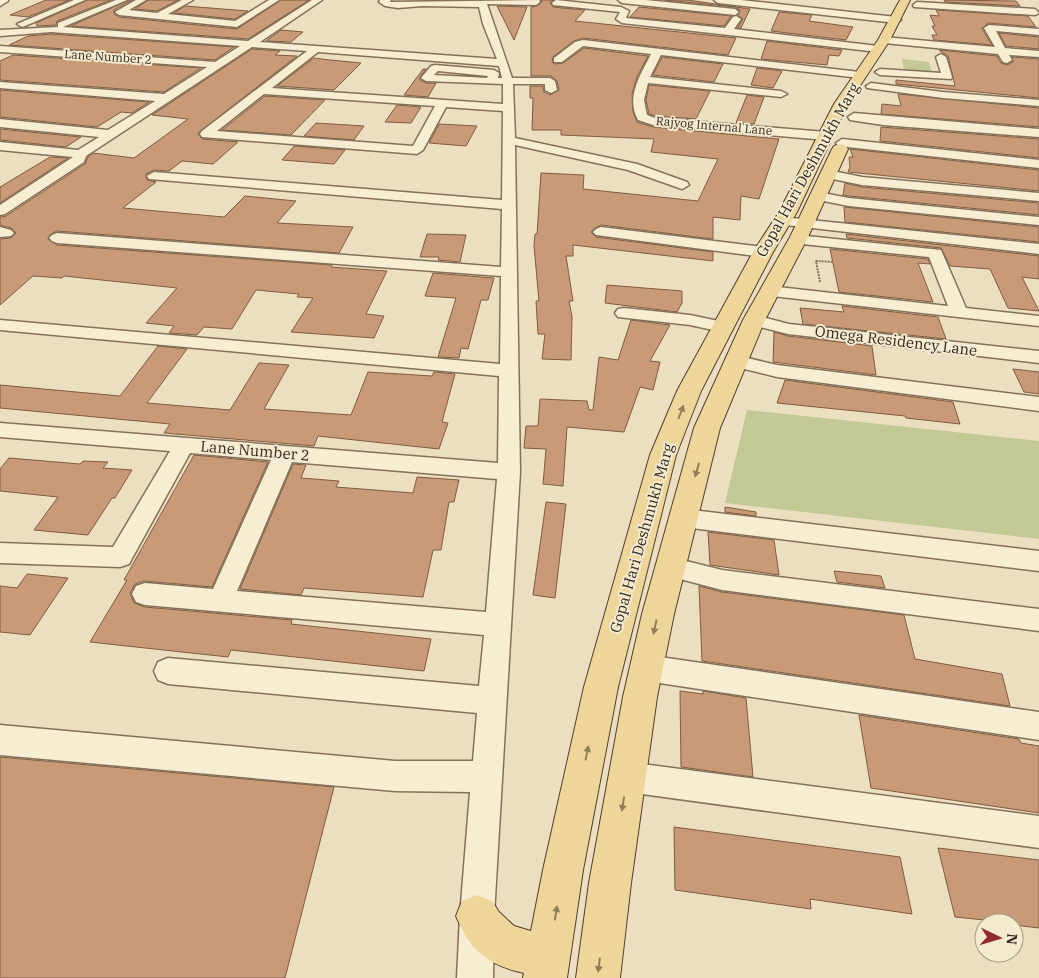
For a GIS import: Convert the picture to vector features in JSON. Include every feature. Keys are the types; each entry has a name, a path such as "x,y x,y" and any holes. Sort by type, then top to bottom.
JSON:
{"main road":[{"name":"Gopal Hari Deshmukh Marg","path":"598,978 627,777 646,668 670,567 707,428 834,140 854,117 891,39"},
{"name":"Gopal Hari Deshmukh Marg","path":"547,966 563,870 601,687 647,509 663,455 689,391 763,252 794,228 823,185 841,104 891,39"},
{"path":"477,916 483,928 500,944 547,966"}],"street":[{"path":"2,33 81,0"},
{"path":"51,29 123,0"},
{"path":"119,12 142,0"},
{"path":"158,16 189,0"},
{"path":"237,24 275,0"},
{"path":"0,211 79,159 80,154 110,134 318,0"},
{"path":"386,0 383,2 391,6 412,6 419,3 536,2"},
{"path":"622,0 741,13 728,31"},
{"path":"718,0 891,39 947,78 941,57"},
{"path":"475,978 477,916 509,472 509,108 482,2"},
{"path":"556,3 625,11 622,20 728,31 891,39 1039,54"},
{"path":"1027,4 1037,14"},
{"path":"99,10 274,27"},
{"path":"558,60 578,44 658,52 891,39 1037,14"},
{"path":"163,38 194,20"},
{"path":"1008,63 990,28 1039,32"},
{"path":"2,33 51,29 316,49 551,82"},
{"path":"891,39 943,95 1039,103"},
{"name":"Lane Number 2","path":"0,49 216,65"},
{"path":"316,49 206,134 417,150 442,104"},
{"name":"Rajyog Internal Lane","path":"658,52 643,78 638,94 639,110 642,118 653,121 834,140"},
{"path":"435,68 500,75 464,80 426,78 435,68"},
{"path":"643,78 781,94"},
{"path":"0,85 166,98"},
{"path":"262,91 509,108"},
{"path":"854,117 1039,133"},
{"path":"0,123 110,134"},
{"path":"509,140 632,167 682,185"},
{"path":"834,140 872,148 1039,164"},
{"path":"0,146 80,154"},
{"path":"154,176 509,205"},
{"path":"823,185 862,181 1039,197"},
{"path":"823,185 849,202 1039,221"},
{"path":"794,228 1039,248"},
{"path":"794,228 935,253 959,312"},
{"path":"601,232 763,252"},
{"path":"57,238 509,272"},
{"path":"769,291 1039,321"},
{"path":"624,313 690,320 722,327"},
{"name":"Omega Residency Lane","path":"754,320 788,328 1039,357"},
{"path":"0,325 509,371"},
{"path":"735,361 777,371 1039,404"},
{"name":"Lane Number 2","path":"0,430 509,472"},
{"path":"0,553 120,557 184,445"},
{"path":"220,602 284,454"},
{"path":"683,518 1039,561"},
{"path":"670,567 722,580 1039,620"},
{"path":"145,594 498,625"},
{"path":"646,668 1039,726"},
{"path":"168,671 493,700"},
{"path":"0,740 395,776 487,777"},
{"path":"627,777 1039,832"}],"path":[{"path":"828,283 820,283 816,261 833,262"}],"green space":[{"path":"902,59 929,62 932,73 904,70"},
{"path":"747,410 1039,441 1039,539 725,503"}],"building":[{"path":"46,0 69,0 28,17 10,15"},
{"path":"87,0 111,0 57,21 56,25 37,26 36,23"},
{"path":"132,0 114,10 114,14 119,17 237,29 281,0 309,0 248,39 71,26"},
{"path":"148,0 178,0 157,11 135,9"},
{"path":"541,0 553,0 550,3 553,7 585,10 575,21 736,38 728,55 583,38 574,41 553,57 552,62 554,64 563,63 584,48 648,56 637,77 632,94 633,112 637,122 653,127 779,139 759,199 741,196 740,220 713,217 713,239 601,225 591,232 596,237 713,252 713,261 573,245 573,256 566,256 573,301 569,301 572,317 571,360 542,359 545,334 538,334 536,301 539,301 534,246 535,234 537,234 541,173 584,175 583,189 698,201 718,159 651,152 654,139 561,135 561,130 532,130 533,98 530,98 530,86 543,86 544,92 550,95 559,90 557,81 551,76 531,76 531,7 537,6 542,2"},
{"path":"665,0 688,0 750,9 741,28 737,28 743,19 738,15 740,10 735,7"},
{"path":"944,0 1016,1 1020,6 945,2"},
{"path":"185,6 248,11 235,19 174,13"},
{"path":"497,6 527,7 514,40"},
{"path":"639,7 731,16 724,26 630,17"},
{"path":"936,10 1028,16 1036,27 988,23 982,29 992,45 934,40 932,35 937,35 932,26 935,26 930,15 939,16"},
{"path":"779,12 812,15 809,21 853,27 846,40 771,31"},
{"path":"281,30 303,32 291,42 266,41"},
{"path":"999,33 1039,37 1039,49 1006,46"},
{"path":"51,34 234,47 215,60 9,45 28,36"},
{"path":"767,41 842,50 839,56 829,55 827,65 761,59"},
{"path":"252,49 280,51 275,55 297,56 198,133 202,139 238,142 213,164 182,161 169,171 154,170 146,174 147,180 156,182 123,208 224,217 245,196 296,201 277,223 353,227 339,253 57,231 51,234 48,239 57,245 332,265 331,267 387,271 366,314 384,316 374,338 291,332 313,298 297,297 299,294 256,290 232,329 204,327 197,335 169,333 174,326 146,323 177,288 64,276 62,278 33,276 0,305 0,239 11,238 16,233 11,228 0,225 0,217 6,216 85,164 88,157 93,153 134,158 188,119 152,115"},
{"path":"939,50 997,56 1001,63 1007,65 1013,62 1012,57 1039,59 1039,98 896,84 896,80 955,86 948,56"},
{"path":"13,55 201,68 164,92 0,80 0,61"},
{"path":"662,57 723,64 714,82 653,75"},
{"path":"314,58 361,63 334,90 277,86"},
{"path":"757,68 782,71 773,88 751,85"},
{"path":"423,69 426,69 420,80 426,83 436,83 428,97 404,95"},
{"path":"649,85 710,91 696,119 655,116 649,114 646,100"},
{"path":"0,90 149,102 132,113 121,112 97,127 0,117"},
{"path":"898,94 1039,108 1039,127 881,114 882,104 901,106"},
{"path":"747,95 764,97 754,124 736,123"},
{"path":"265,96 325,100 291,135 222,130"},
{"path":"397,105 421,107 411,123 385,122"},
{"path":"316,123 364,126 354,140 304,136"},
{"path":"439,124 477,126 466,146 429,143"},
{"path":"881,127 1039,139 1039,158 880,141"},
{"path":"0,129 81,137 66,147 0,140"},
{"path":"294,146 345,150 334,164 282,160"},
{"path":"850,149 1039,170 1039,191 848,172 850,167 849,157 853,157"},
{"path":"50,157 68,158 0,203 0,187"},
{"path":"845,183 862,187 1039,203 1039,215 849,196 843,195"},
{"path":"844,207 1039,227 1039,242 845,222"},
{"path":"427,234 466,235 460,262 438,260 439,257 420,257"},
{"path":"846,234 1039,256 1039,279 1022,277 1039,311 1008,308 990,269 950,266 941,248 847,238"},
{"path":"830,249 928,259 930,264 918,263 933,302 839,292"},
{"path":"433,273 494,278 488,300 481,300 468,349 461,348 459,358 438,357 456,298 425,296"},
{"path":"607,285 682,291 682,303 677,312 605,303"},
{"path":"842,306 938,317 946,339 803,324 800,308 844,312"},
{"path":"631,320 670,325 650,361 660,362 653,390 640,387 624,432 567,427 563,486 543,484 546,449 524,448 526,426 538,426 540,399 587,401 589,410 593,410 599,357 618,360"},
{"path":"774,332 788,336 872,346 876,375 773,362"},
{"path":"158,346 187,349 147,403 230,410 259,363 289,365 264,409 351,415 368,372 432,376 434,372 455,374 442,422 448,423 439,449 318,436 314,446 164,433 170,424 0,408 0,385 120,396"},
{"path":"1013,369 1039,372 1039,394 1024,392"},
{"path":"785,380 953,402 960,424 906,418 905,416 777,403"},
{"path":"194,455 268,462 212,587 144,581 135,584 130,593 134,603 145,607 292,620 291,624 431,639 424,671 231,650 228,657 90,642 127,580 124,580"},
{"path":"9,458 80,464 83,461 108,462 103,468 132,470 115,498 112,498 88,535 34,530 58,497 0,491 0,469"},
{"path":"293,464 306,465 301,478 339,481 336,487 413,493 417,477 459,480 454,502 449,502 441,550 433,550 423,597 304,588 301,595 240,589"},
{"path":"546,502 566,504 555,598 533,595"},
{"path":"725,507 756,512 756,516 725,512"},
{"path":"708,532 774,540 779,575 710,565"},
{"path":"834,571 881,576 885,588 837,582"},
{"path":"27,574 68,578 30,635 0,632 0,586 17,588"},
{"path":"699,586 722,592 904,615 915,659 1002,674 1010,706 702,661"},
{"path":"680,691 703,694 703,691 746,698 753,777 681,767"},
{"path":"859,715 1019,739 1021,743 1039,746 1039,813 871,788"},
{"path":"0,757 334,787 285,978 0,978"},
{"path":"674,827 900,857 912,914 810,899 811,909 675,890"},
{"path":"938,848 1039,860 1039,928 1024,926 1024,913 974,913 974,919 955,917"}]}
